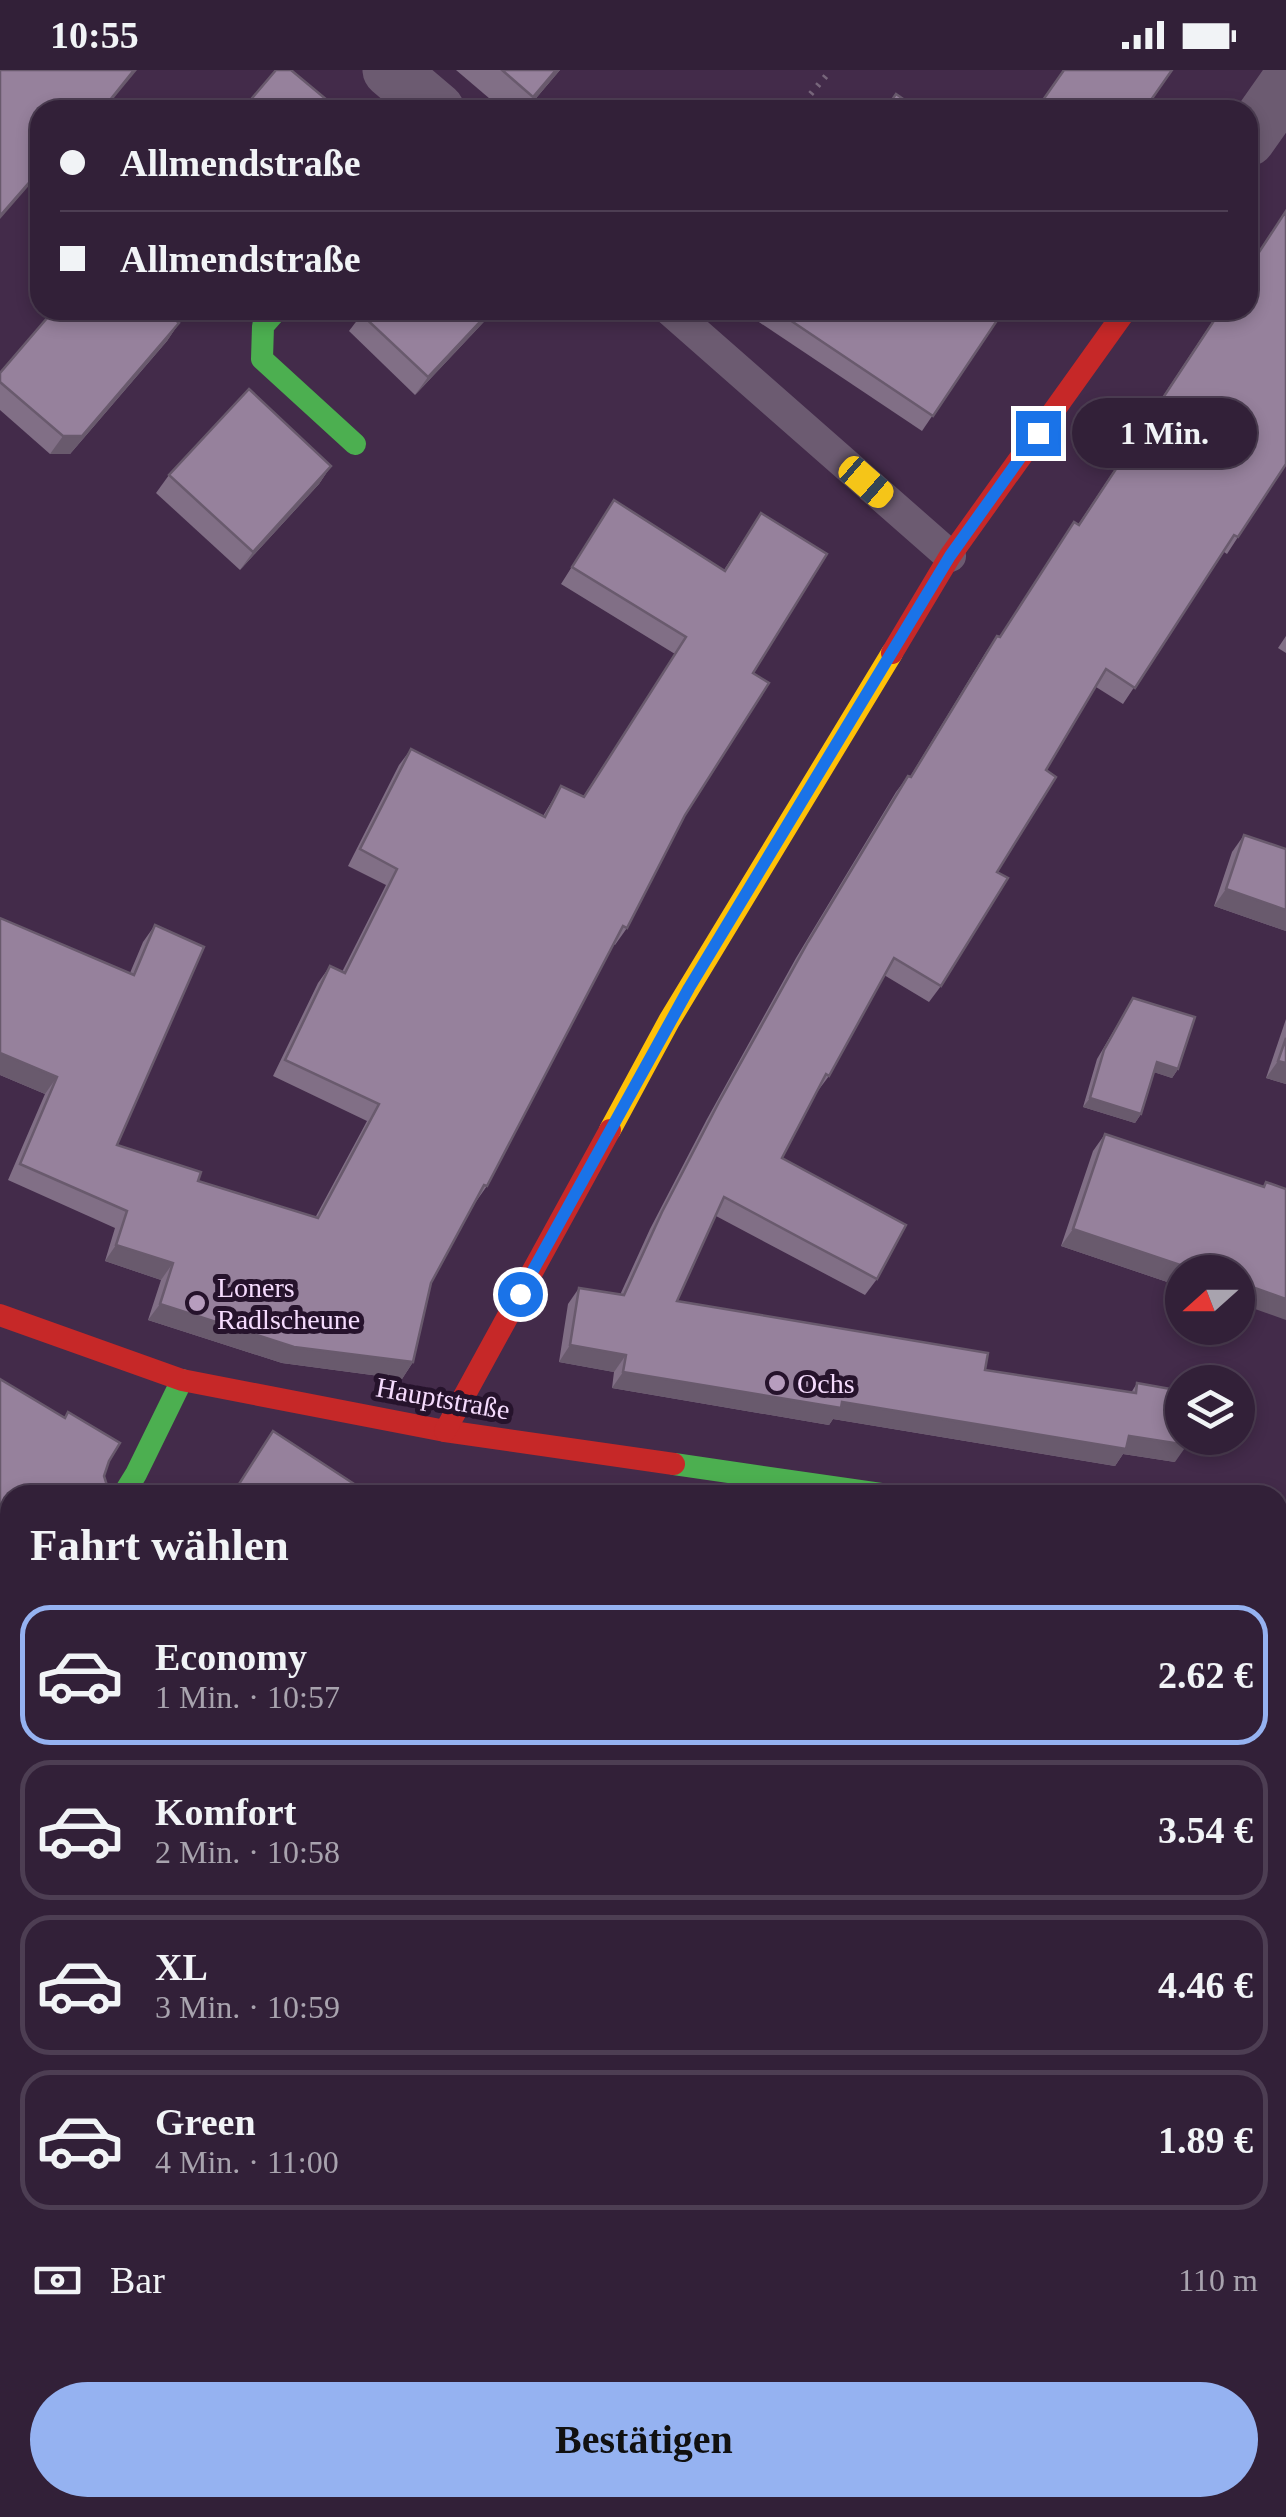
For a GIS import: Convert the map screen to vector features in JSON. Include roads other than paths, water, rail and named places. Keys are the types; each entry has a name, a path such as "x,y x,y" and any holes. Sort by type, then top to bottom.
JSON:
{"street":[{"path":"390,70 426,100"},
{"path":"1258,125 1286,85"},
{"path":"268,320 263,326 262,359 354,444"},
{"path":"445,1431 669,1022 950,556 1119,320"},
{"name":"Hauptstraße","path":"0,1315 182,1380 445,1431 819,1485"},
{"path":"129,1485 182,1380"}],"lane":[{"path":"681,320 950,556"}],"place":[{"name":"Loners Radlscheune","path":"197,1303"},
{"name":"Ochs","path":"777,1383"}]}
